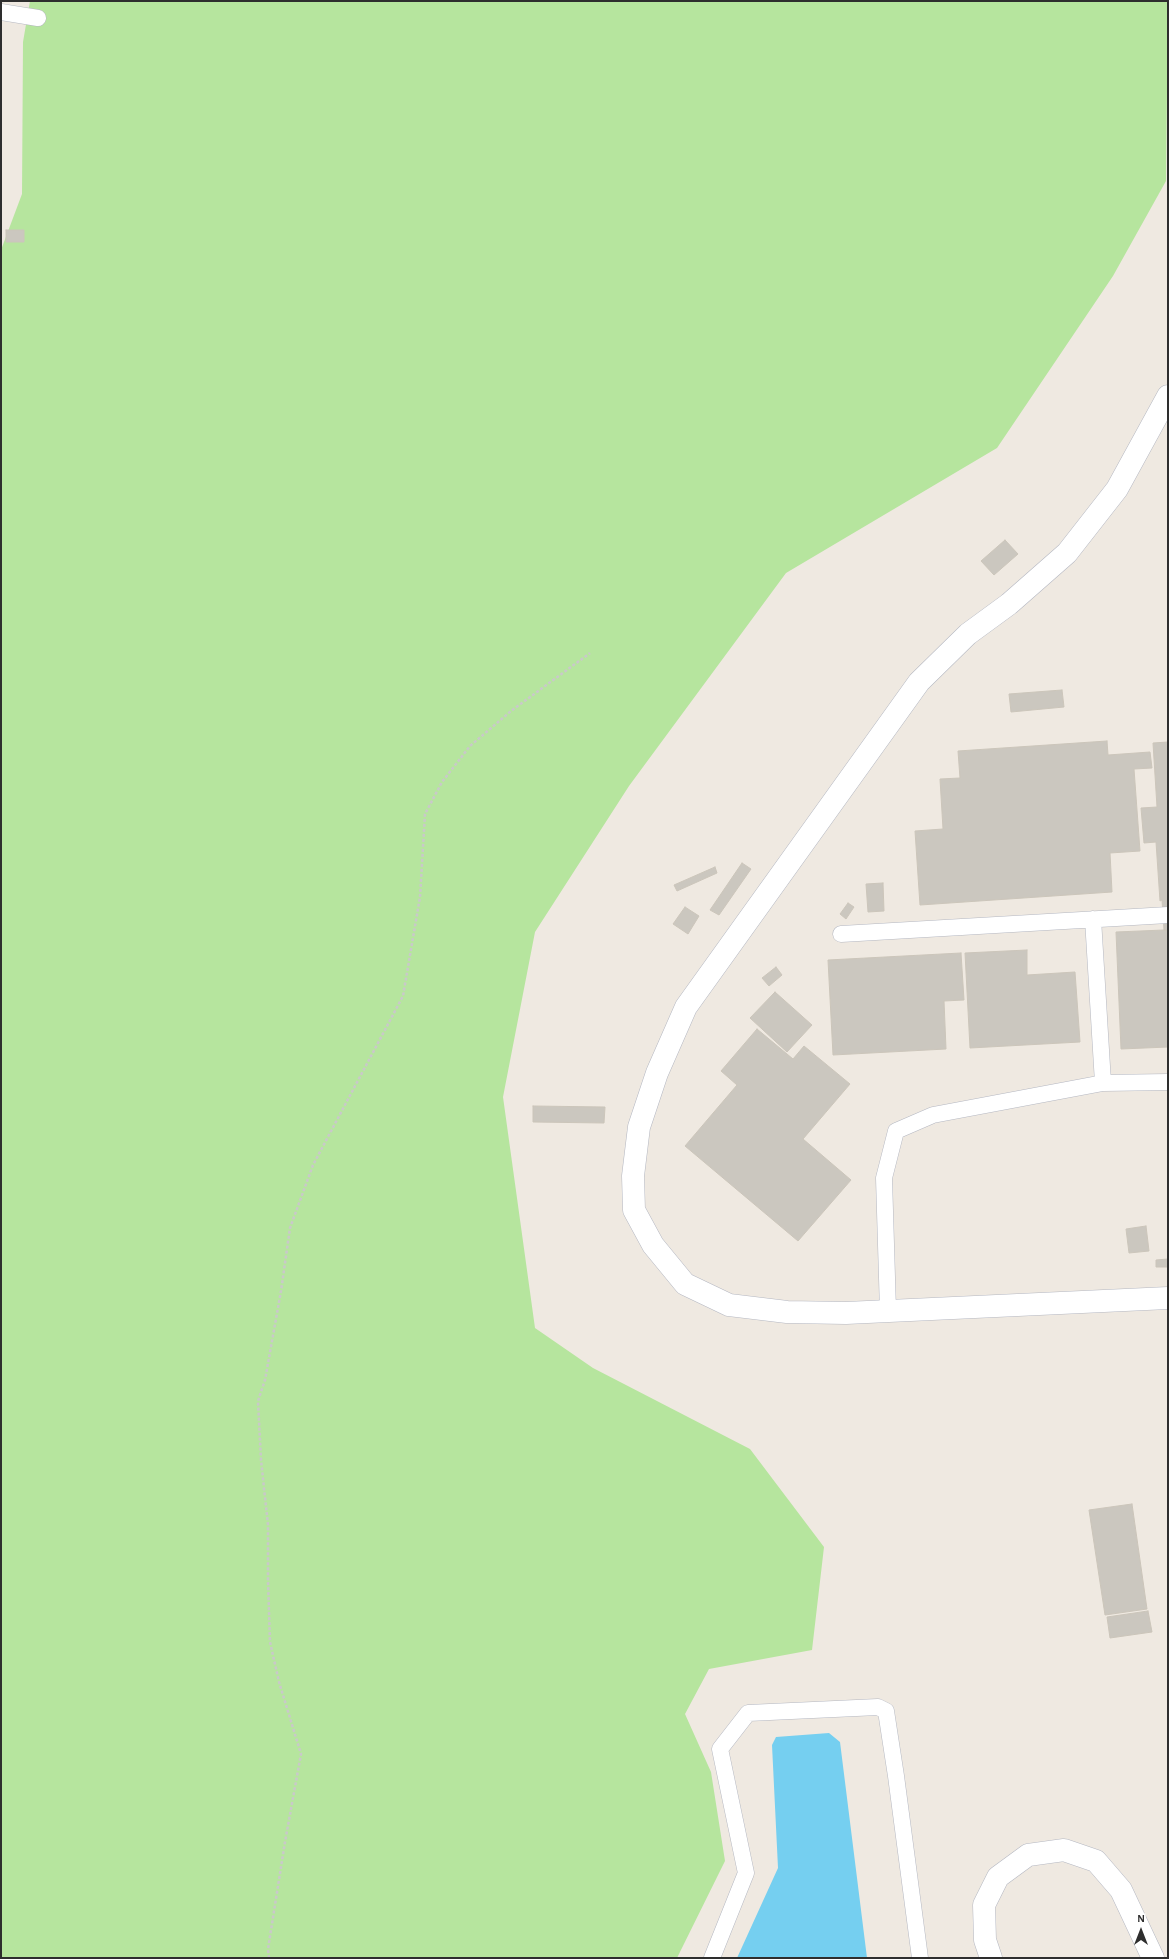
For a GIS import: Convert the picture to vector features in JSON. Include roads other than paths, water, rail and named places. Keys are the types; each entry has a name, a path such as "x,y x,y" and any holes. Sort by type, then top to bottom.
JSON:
{"street":[{"path":"1168,396 1117,488 1067,553 1009,604 968,634 919,682 686,1007 657,1072 639,1127 632,1176 634,1210 653,1245 684,1284 729,1305 787,1312 846,1313 1168,1298"},
{"path":"991,1958 985,1940 984,1905 998,1877 1028,1855 1064,1850 1096,1861 1121,1890 1153,1958"}],"lane":[{"path":"1,12 38,18"},
{"path":"841,934 1168,915"},
{"path":"1093,919 1103,1083"},
{"path":"888,1311 884,1178 896,1131 933,1115 1103,1083 1168,1082"},
{"path":"712,1958 746,1873 720,1749 748,1713 878,1707 886,1711 891,1740 920,1958"}],"water":[{"path":"829,1733 840,1742 867,1958 737,1958 778,1868 772,1745 776,1737"}]}
